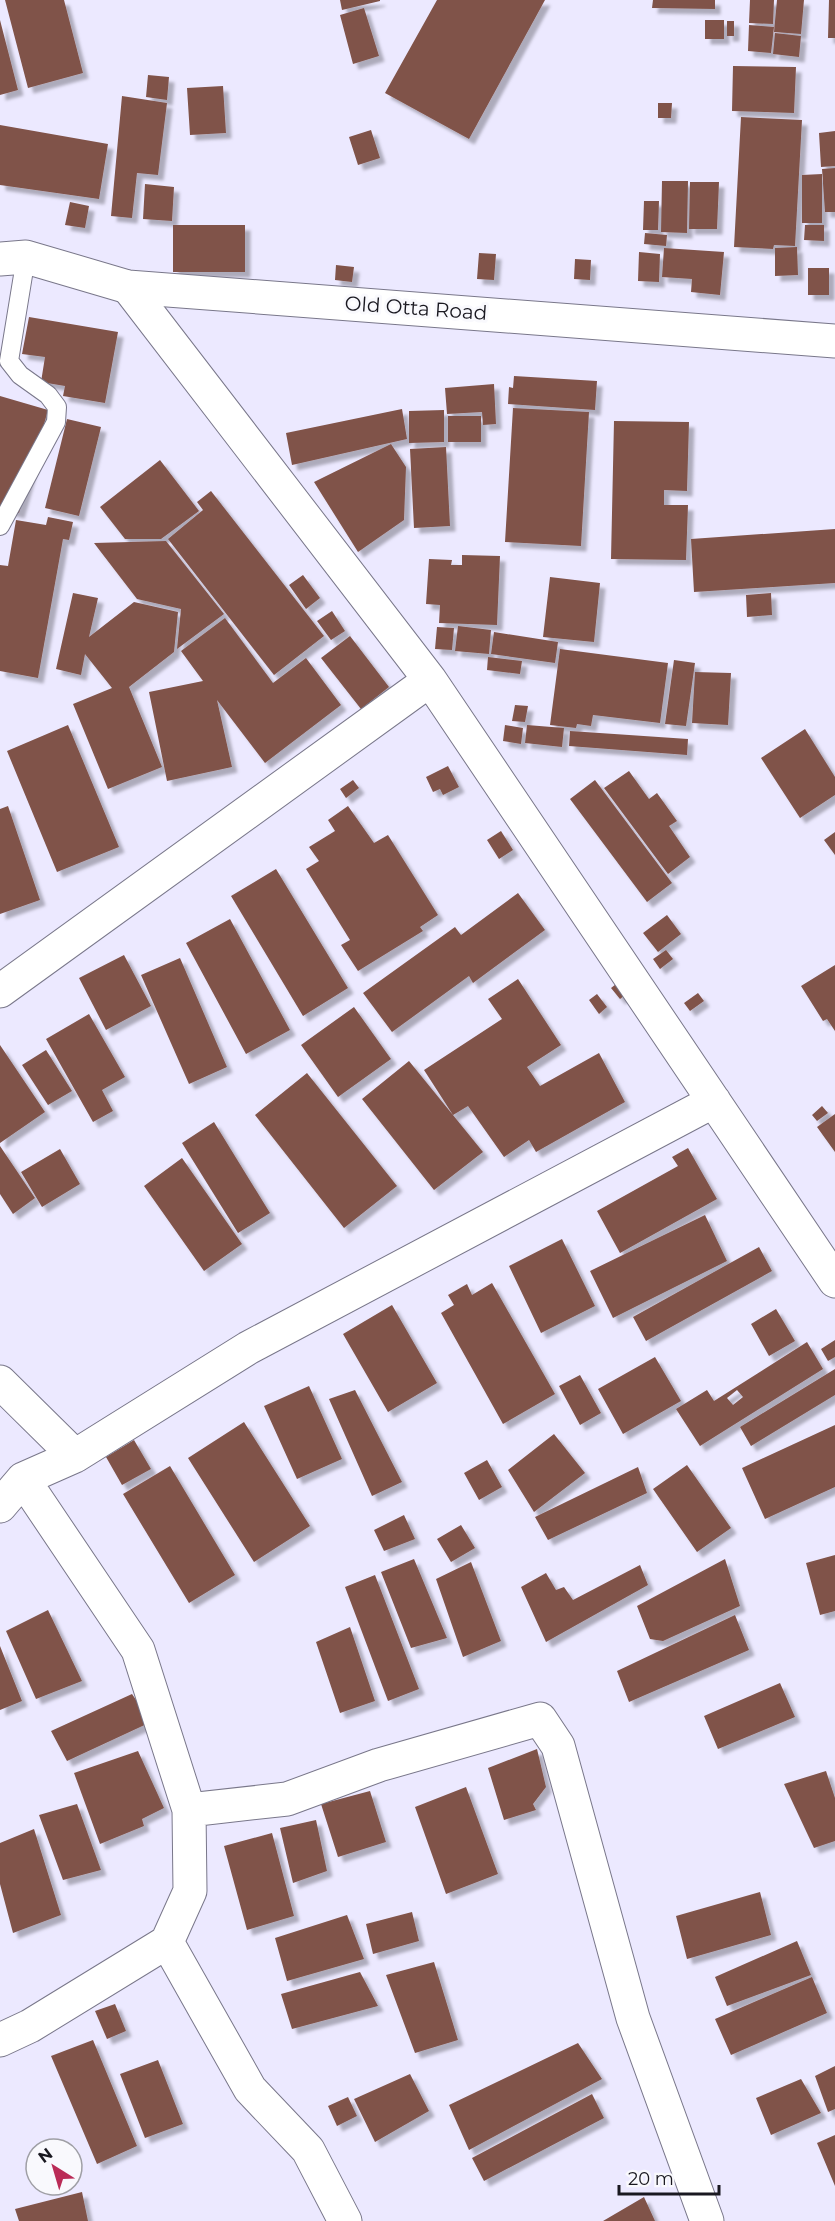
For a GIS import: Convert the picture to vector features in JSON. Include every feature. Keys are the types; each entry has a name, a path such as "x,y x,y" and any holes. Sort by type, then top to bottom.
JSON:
{"street":[{"name":"Old Otta Road","path":"9,253 129,287 835,341"},
{"path":"129,287 430,680 835,1281"},
{"path":"0,990 430,680"},
{"path":"0,1506 23,1479 75,1456 248,1348 714,1101"},
{"path":"0,1382 75,1456"},
{"path":"0,2040 30,2026 167,1942 190,1891 189,1810 138,1650 23,1479"},
{"path":"189,1810 287,1799 379,1765 540,1719 558,1746 633,2018 707,2221"},
{"path":"167,1942 250,2089 308,2150 345,2221"}],"lane":[{"path":"0,526 56,422 57,407 48,395 20,375 9,361 9,253"}],"building":[{"path":"5,0 64,0 83,73 28,88"},
{"path":"340,0 380,0 380,1 342,10"},
{"path":"437,0 545,0 469,139 385,93"},
{"path":"653,0 715,0 715,9 652,8"},
{"path":"750,0 774,0 773,24 749,23"},
{"path":"777,0 804,0 801,34 774,32"},
{"path":"829,0 835,0 835,38 828,38"},
{"path":"364,8 379,56 353,64 340,15"},
{"path":"0,20 18,90 0,95"},
{"path":"705,20 724,20 724,39 705,39"},
{"path":"727,21 734,21 734,36 727,36"},
{"path":"749,25 774,27 771,53 748,51"},
{"path":"775,33 801,36 799,57 773,54"},
{"path":"733,66 796,67 794,113 732,111"},
{"path":"148,75 169,77 167,100 146,97"},
{"path":"223,86 226,133 190,135 187,88"},
{"path":"122,96 167,103 158,175 137,173 132,218 111,216"},
{"path":"658,103 672,103 671,118 658,118"},
{"path":"741,117 802,120 795,246 774,245 773,249 734,247"},
{"path":"0,125 108,144 99,199 0,185"},
{"path":"371,130 380,158 358,165 349,137"},
{"path":"835,131 835,166 821,167 819,133"},
{"path":"835,168 835,212 825,212 822,169"},
{"path":"822,174 822,223 802,223 802,175"},
{"path":"662,181 688,181 687,233 661,232"},
{"path":"690,182 719,182 717,229 689,229"},
{"path":"145,184 174,187 172,221 143,219"},
{"path":"644,201 659,201 658,230 643,230"},
{"path":"70,202 89,206 85,228 65,225"},
{"path":"173,225 245,225 245,272 173,272"},
{"path":"805,225 824,225 824,241 804,240"},
{"path":"645,233 667,235 666,246 644,244"},
{"path":"797,247 798,275 775,276 775,248"},
{"path":"664,248 724,252 720,295 691,292 692,279 662,277"},
{"path":"639,252 660,254 659,282 638,281"},
{"path":"479,253 496,254 494,280 477,279"},
{"path":"575,259 591,260 590,280 574,279"},
{"path":"336,265 354,267 352,282 335,280"},
{"path":"808,268 829,268 829,295 808,295"},
{"path":"29,317 118,332 105,403 63,396 65,386 41,382 45,357 22,354"},
{"path":"514,376 597,381 595,410 508,404 509,387 513,388"},
{"path":"494,384 496,424 483,425 482,412 447,414 445,388"},
{"path":"0,396 48,410 19,513 0,508"},
{"path":"513,408 589,412 581,546 505,542"},
{"path":"402,409 407,439 292,465 286,433"},
{"path":"444,410 444,442 409,443 409,411"},
{"path":"448,416 481,416 481,442 448,442"},
{"path":"67,419 101,427 79,516 45,508"},
{"path":"614,421 689,422 687,491 664,490 664,505 688,505 686,560 611,559"},
{"path":"391,444 406,467 404,520 358,552 314,482"},
{"path":"446,447 450,526 414,528 410,449"},
{"path":"160,460 199,511 161,539 125,539 100,507"},
{"path":"211,491 324,636 274,675 168,539 203,510 197,502"},
{"path":"48,517 73,522 69,540 63,539 38,678 0,671 0,565 8,566 16,520 46,525"},
{"path":"835,529 835,583 694,592 691,539"},
{"path":"166,541 224,614 177,649 181,609 137,599 94,543"},
{"path":"462,555 500,556 497,625 439,623 440,605 426,604 429,559 452,560 451,565 462,565"},
{"path":"303,575 320,598 306,609 289,585"},
{"path":"550,577 600,583 594,642 543,637"},
{"path":"73,593 98,598 89,637 134,602 178,612 174,652 129,687 162,767 108,789 73,704 112,688 85,654 81,675 56,669"},
{"path":"771,593 772,615 747,617 746,595"},
{"path":"332,611 345,631 331,640 317,621"},
{"path":"225,618 273,683 306,658 341,705 265,763 217,700 232,767 167,781 149,692 203,681 181,651"},
{"path":"458,626 491,630 489,654 455,651"},
{"path":"437,627 454,628 452,650 435,649"},
{"path":"494,632 558,642 555,663 491,654"},
{"path":"350,636 389,687 361,709 321,658"},
{"path":"560,649 668,663 660,723 593,715 591,726 577,724 576,728 550,725"},
{"path":"488,657 522,661 520,674 487,670"},
{"path":"674,660 695,663 686,726 665,724"},
{"path":"695,672 731,673 728,725 692,723"},
{"path":"515,705 528,706 525,722 512,721"},
{"path":"68,725 119,847 57,872 7,751"},
{"path":"505,725 523,728 521,744 503,741"},
{"path":"527,725 564,728 562,747 525,743"},
{"path":"805,729 835,777 835,795 800,818 761,758"},
{"path":"570,731 688,739 687,755 569,746"},
{"path":"448,766 459,787 443,795 440,789 433,792 426,777"},
{"path":"629,771 649,799 657,793 677,821 669,826 690,857 668,874 604,788"},
{"path":"353,780 359,788 346,798 340,789"},
{"path":"595,780 672,883 647,902 570,799"},
{"path":"8,806 40,900 0,914 0,809"},
{"path":"348,806 374,843 388,835 438,915 420,927 423,931 358,971 341,945 350,940 306,869 319,861 309,847 335,831 328,820"},
{"path":"501,831 513,850 499,859 487,840"},
{"path":"835,832 835,855 824,840"},
{"path":"276,869 348,988 303,1016 231,896"},
{"path":"518,893 545,930 473,983 469,976 392,1032 363,993 455,927 461,935"},
{"path":"667,915 681,934 658,952 643,933"},
{"path":"230,919 290,1030 246,1054 186,943"},
{"path":"666,950 673,959 660,969 653,959"},
{"path":"124,955 151,1006 106,1030 79,978"},
{"path":"180,958 227,1067 189,1084 141,975"},
{"path":"835,965 835,1031 827,1019 823,1021 801,986"},
{"path":"518,979 561,1045 527,1067 540,1086 599,1053 625,1102 536,1152 529,1140 504,1157 468,1106 453,1115 424,1070 502,1019 488,999"},
{"path":"620,981 629,992 620,999 611,988"},
{"path":"698,993 704,1001 690,1011 684,1003"},
{"path":"597,994 607,1007 599,1014 589,1000"},
{"path":"354,1007 391,1059 338,1097 301,1045"},
{"path":"89,1014 125,1077 102,1090 113,1111 93,1122 46,1039"},
{"path":"0,1045 45,1112 0,1143"},
{"path":"46,1050 72,1091 48,1105 22,1065"},
{"path":"409,1061 483,1152 434,1190 362,1099"},
{"path":"307,1073 397,1186 344,1228 255,1115"},
{"path":"822,1106 828,1113 817,1121 812,1115"},
{"path":"835,1114 835,1152 817,1127"},
{"path":"214,1122 270,1213 238,1233 182,1143"},
{"path":"0,1146 35,1198 13,1214 0,1194"},
{"path":"688,1148 717,1199 620,1253 597,1211 678,1166 672,1157"},
{"path":"60,1149 80,1184 42,1207 21,1172"},
{"path":"182,1158 242,1244 204,1271 144,1186"},
{"path":"705,1215 727,1261 613,1318 590,1271"},
{"path":"562,1239 595,1306 541,1333 509,1266"},
{"path":"759,1247 772,1271 646,1341 633,1317"},
{"path":"492,1283 555,1394 503,1424 441,1313 454,1305 448,1295 467,1284 472,1295"},
{"path":"392,1305 437,1383 388,1412 343,1334"},
{"path":"776,1309 795,1341 769,1356 751,1324"},
{"path":"835,1340 835,1357 828,1361 821,1349"},
{"path":"807,1342 823,1369 700,1446 676,1409 707,1390 714,1401","holes":["737,1390 743,1397 733,1405 727,1398"]},
{"path":"655,1357 681,1401 623,1434 598,1389"},
{"path":"835,1369 835,1395 751,1446 740,1427"},
{"path":"580,1375 601,1413 580,1425 559,1386"},
{"path":"309,1386 342,1459 297,1479 264,1406"},
{"path":"355,1390 402,1482 372,1496 329,1399"},
{"path":"244,1422 310,1526 254,1562 188,1458"},
{"path":"835,1425 835,1487 765,1519 742,1468"},
{"path":"554,1434 585,1473 534,1512 508,1470"},
{"path":"134,1440 151,1469 122,1485 106,1457"},
{"path":"487,1460 502,1487 479,1500 464,1473"},
{"path":"687,1465 731,1528 697,1552 653,1489"},
{"path":"170,1466 235,1575 189,1603 123,1494"},
{"path":"638,1467 647,1493 548,1540 535,1517"},
{"path":"404,1515 415,1539 384,1551 374,1530"},
{"path":"461,1525 475,1548 451,1562 437,1539"},
{"path":"835,1555 835,1611 820,1615 806,1563"},
{"path":"414,1559 447,1638 411,1648 381,1572"},
{"path":"725,1559 740,1606 663,1641 650,1639 637,1606"},
{"path":"471,1562 501,1641 463,1657 436,1579"},
{"path":"640,1565 648,1585 546,1642 521,1587 546,1573 556,1590 564,1587 573,1600"},
{"path":"375,1575 419,1689 388,1701 345,1587"},
{"path":"48,1610 82,1681 36,1699 6,1631"},
{"path":"735,1615 749,1650 629,1702 617,1671"},
{"path":"350,1627 375,1701 340,1713 316,1642"},
{"path":"0,1646 22,1701 0,1710"},
{"path":"780,1683 795,1717 718,1749 704,1716"},
{"path":"132,1694 151,1722 67,1761 51,1731"},
{"path":"537,1749 546,1787 533,1804 536,1810 504,1820 488,1768"},
{"path":"138,1751 164,1808 142,1819 144,1826 100,1844 74,1773"},
{"path":"826,1771 835,1798 835,1841 814,1848 784,1784"},
{"path":"466,1787 498,1874 446,1894 415,1807"},
{"path":"370,1791 386,1842 338,1857 321,1804"},
{"path":"77,1804 101,1870 63,1880 39,1815"},
{"path":"316,1820 327,1871 293,1883 280,1828"},
{"path":"34,1829 61,1915 13,1933 0,1884 0,1843"},
{"path":"272,1833 294,1916 247,1930 224,1846"},
{"path":"760,1892 771,1935 687,1959 676,1916"},
{"path":"412,1912 419,1941 373,1954 366,1924"},
{"path":"347,1915 364,1959 287,1981 275,1938"},
{"path":"797,1941 811,1975 727,2006 715,1977"},
{"path":"434,1962 458,2040 415,2053 386,1975"},
{"path":"360,1972 378,2006 292,2029 281,1994"},
{"path":"812,1977 827,2013 731,2055 715,2019"},
{"path":"115,2004 126,2031 107,2039 95,2011"},
{"path":"93,2040 137,2146 97,2164 51,2056"},
{"path":"578,2043 602,2079 469,2150 449,2105"},
{"path":"158,2060 183,2124 145,2138 120,2074"},
{"path":"835,2066 835,2109 828,2112 815,2076"},
{"path":"410,2074 429,2111 375,2142 354,2099"},
{"path":"801,2079 821,2113 771,2135 756,2098"},
{"path":"592,2094 604,2118 484,2181 472,2158"},
{"path":"348,2097 357,2116 337,2126 328,2106"},
{"path":"835,2135 835,2186 817,2143"},
{"path":"62,2197 83,2197 88,2221 19,2221 15,2209"},
{"path":"644,2197 655,2221 603,2221"}]}
